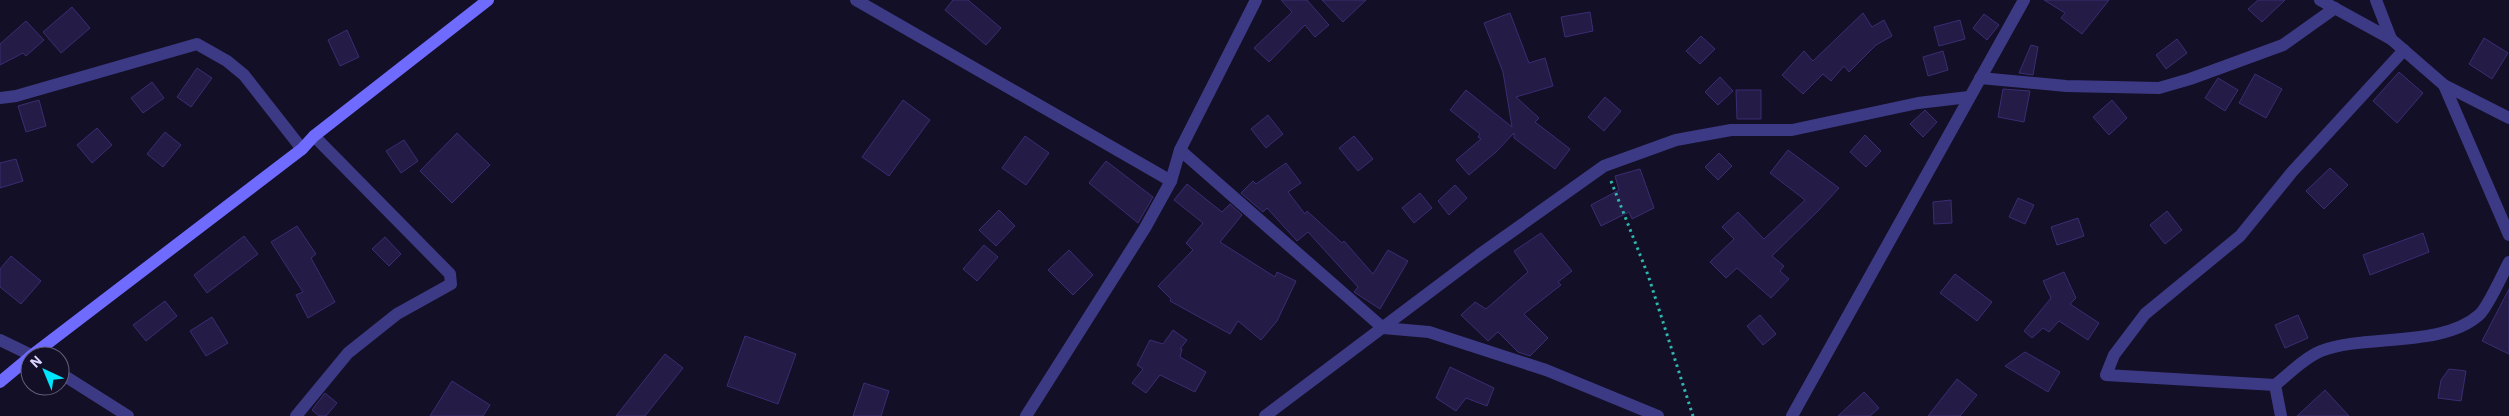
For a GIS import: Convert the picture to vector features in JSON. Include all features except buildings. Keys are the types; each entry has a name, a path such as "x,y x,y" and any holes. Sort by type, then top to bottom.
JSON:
{"street":[{"path":"45,346 302,149 314,136 488,0"},
{"path":"856,0 1171,181"},
{"path":"1026,416 1145,228 1171,181 1180,150 1256,0"},
{"path":"1792,416 2024,0"},
{"path":"2320,0 2391,39 2444,85 2509,118"},
{"path":"2376,0 2391,39"},
{"path":"1980,78 2066,86 2158,88 2198,76 2283,45 2334,8"},
{"path":"0,98 16,96 196,44 227,61 244,75 302,149"},
{"path":"2404,50 2292,172 2240,236 2145,314 2114,355 2106,375 2275,385 2320,352 2338,346 2419,337 2450,330 2468,321 2479,315 2509,262"},
{"path":"2444,85 2509,235"},
{"path":"1265,416 1479,255 1604,166 1676,140 1731,130 1792,130 1918,103 1969,97"},
{"path":"296,416 348,354 397,314 451,284 450,274 314,136"},
{"path":"1180,150 1383,328 1429,332 1546,370 1658,416"},
{"path":"0,340 20,350"},
{"path":"0,382 20,366"},
{"path":"70,379 128,416"},
{"path":"2275,385 2281,416"}],"path":[{"path":"1604,166 1648,275 1693,416"}]}
